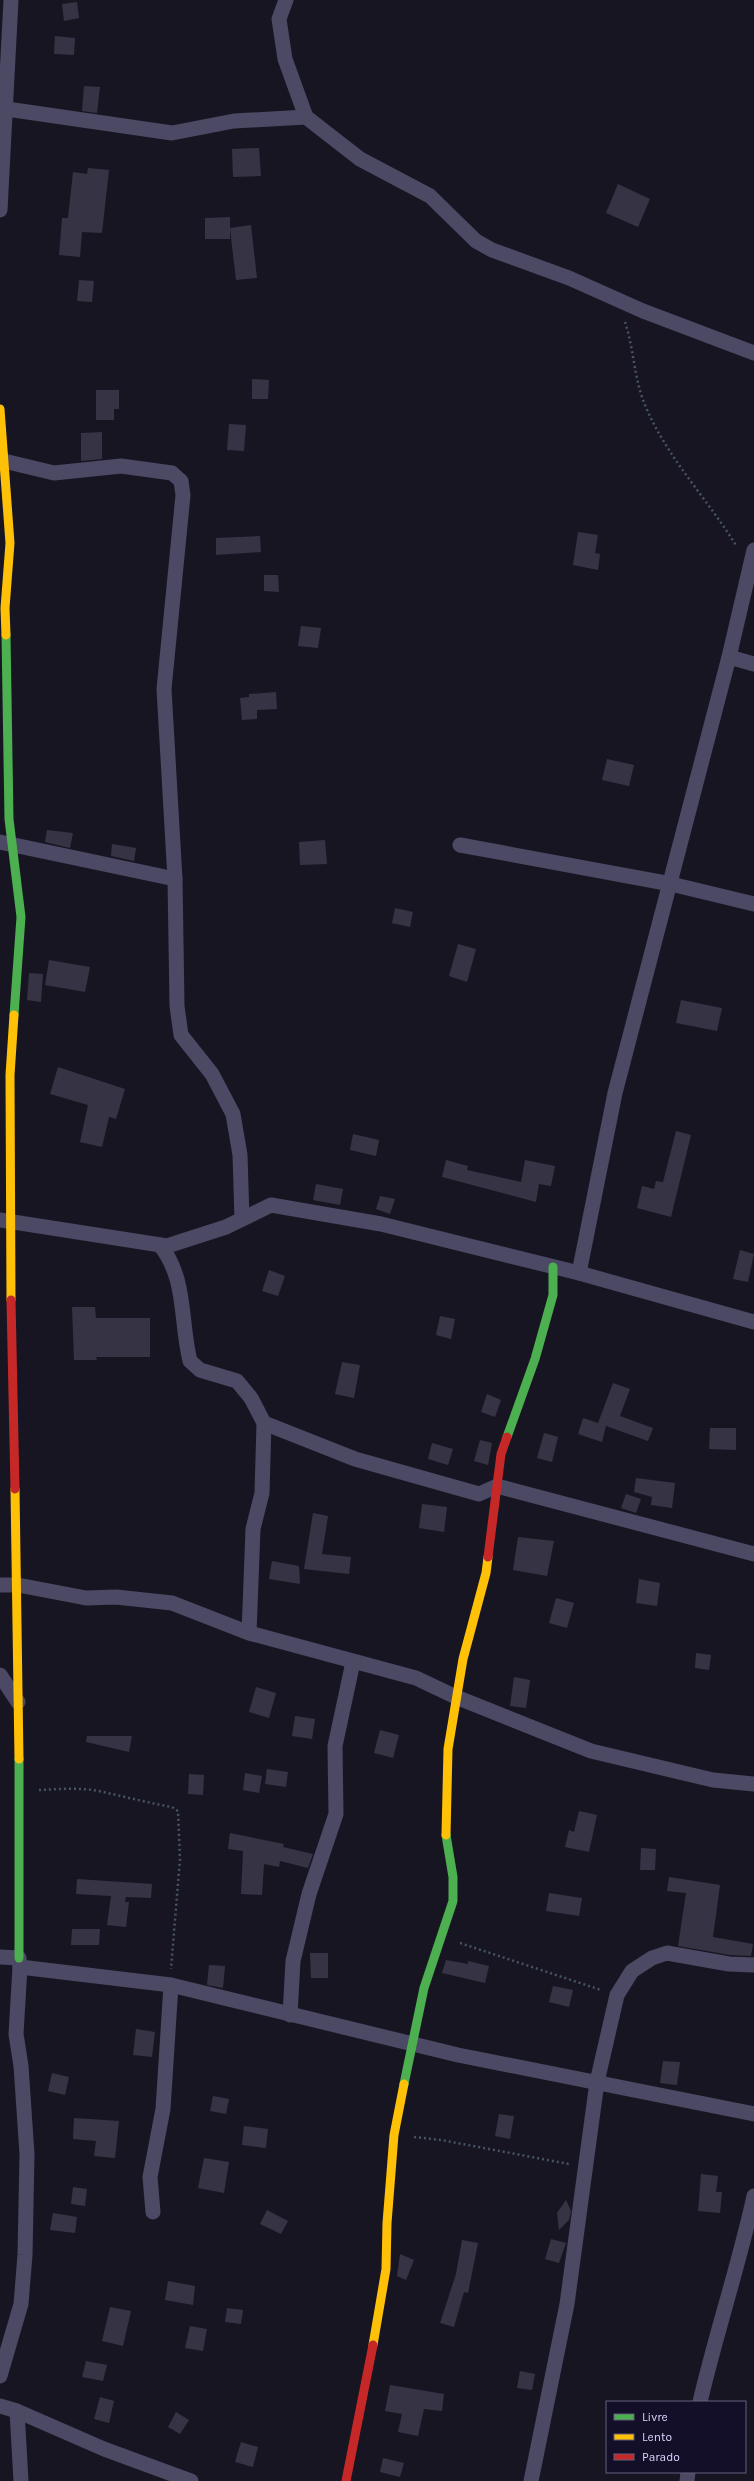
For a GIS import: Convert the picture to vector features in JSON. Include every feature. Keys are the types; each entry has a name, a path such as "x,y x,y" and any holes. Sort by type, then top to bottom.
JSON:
{"street":[{"path":"0,210 3,106 11,0"},
{"path":"286,0 279,19 285,59 306,117 360,159 430,196 476,241 492,250 569,278 617,299 754,353"},
{"path":"3,106 172,133 234,121 306,117"},
{"path":"0,409 2,460 10,544 5,608 10,819 6,843 21,917 10,1075 5,1220 18,1585 20,1790 19,1963 16,2034 21,2066 27,2154 25,2255 20,2304 0,2376"},
{"path":"2,460 54,473 121,466 172,473 181,481 183,495 164,689 175,879 177,1006 181,1035 212,1074 233,1114 240,1155 242,1219"},
{"path":"579,1273 615,1093 671,884 729,657 754,550"},
{"path":"729,657 754,664"},
{"path":"6,843 175,879"},
{"path":"460,845 671,884 754,904"},
{"path":"5,1220 167,1246 205,1236 271,1205 381,1224 579,1273 754,1322"},
{"path":"160,1245 168,1254 178,1276 190,1361 200,1370 237,1381 251,1398 264,1423 262,1493 253,1529 248,1632"},
{"path":"346,2481 382,2301 386,2269 387,2223 394,2135 412,2043 431,1962 443,1938 453,1901 453,1877 445,1828 448,1749 456,1697 463,1659 486,1573 501,1454 535,1359 553,1295 553,1267"},
{"path":"264,1423 355,1459 479,1494 497,1486 754,1554"},
{"path":"0,1585 18,1585 86,1598 116,1597 172,1603 248,1632 353,1662 416,1678 456,1697 591,1751 713,1780 754,1784"},
{"path":"290,2016 294,1961 309,1894 336,1814 335,1746 353,1662"},
{"path":"0,1675 18,1703"},
{"path":"531,2481 566,2304 597,2082 617,1995 632,1971 652,1958 667,1953 729,1964 754,1965"},
{"path":"0,1957 19,1963 171,1985 290,2016 412,2043 458,2055 754,2114"},
{"path":"153,2212 150,2177 163,2109 171,1985"},
{"path":"700,2401 714,2341 743,2247 754,2196"},
{"path":"0,2406 17,2411 104,2449 191,2481"},
{"path":"17,2411 21,2481"}],"path":[{"path":"617,299 626,326 644,404 664,445 683,474 705,500 750,566"},
{"path":"20,1790 76,1789 103,1792 125,1799 172,1807 178,1811 180,1859 172,1937 171,1985"},
{"path":"443,1938 617,1995"},
{"path":"394,2135 441,2140 585,2167"}],"building":[{"path":"77,2 79,18 64,21 62,4"},
{"path":"55,36 75,38 74,55 54,54"},
{"path":"84,86 100,87 97,113 82,111"},
{"path":"259,148 261,176 233,177 232,149"},
{"path":"88,168 109,170 102,233 82,232 80,257 59,255 62,218 68,218 73,172 87,174"},
{"path":"618,184 650,199 638,227 606,213"},
{"path":"230,217 230,228 251,225 257,278 236,280 230,229 230,239 205,239 205,218"},
{"path":"79,280 94,281 92,302 77,301"},
{"path":"252,379 269,380 268,399 252,399"},
{"path":"96,390 119,390 119,409 114,409 114,420 96,420"},
{"path":"229,424 246,425 244,451 227,450"},
{"path":"102,432 102,459 81,461 81,433"},
{"path":"578,532 598,535 595,553 600,554 598,570 573,565"},
{"path":"260,536 261,552 216,555 216,538"},
{"path":"264,575 278,575 279,592 264,591"},
{"path":"301,626 321,628 318,648 298,646"},
{"path":"276,692 277,709 257,710 257,719 242,720 240,698 249,697 249,694"},
{"path":"607,759 634,765 629,786 602,780"},
{"path":"47,830 73,833 70,848 45,842"},
{"path":"325,840 327,864 300,865 299,842"},
{"path":"112,844 136,848 134,861 111,856"},
{"path":"395,908 413,912 410,927 392,923"},
{"path":"458,944 476,949 467,982 449,976"},
{"path":"49,960 90,967 85,992 45,985"},
{"path":"29,973 43,974 41,1002 27,1000"},
{"path":"681,1000 722,1008 717,1031 676,1023"},
{"path":"58,1067 125,1089 116,1119 109,1117 102,1147 80,1142 88,1105 50,1094"},
{"path":"676,1131 691,1135 671,1217 637,1208 642,1186 654,1189 656,1181 663,1182"},
{"path":"353,1134 379,1140 376,1156 350,1150"},
{"path":"446,1160 468,1166 467,1170 521,1182 525,1160 555,1166 551,1186 539,1184 536,1202 442,1177"},
{"path":"316,1184 343,1189 340,1205 313,1200"},
{"path":"380,1196 395,1199 390,1214 376,1209"},
{"path":"740,1250 754,1254 748,1282 733,1279"},
{"path":"269,1270 285,1276 278,1296 262,1291"},
{"path":"72,1307 95,1307 96,1318 150,1318 150,1357 96,1357 97,1360 74,1360"},
{"path":"440,1316 455,1319 451,1339 436,1335"},
{"path":"342,1362 360,1365 354,1398 335,1394"},
{"path":"613,1383 630,1389 620,1416 653,1428 648,1441 606,1426 602,1442 578,1434 583,1418 598,1423"},
{"path":"487,1394 501,1400 495,1417 481,1412"},
{"path":"710,1428 736,1428 736,1450 709,1449"},
{"path":"544,1433 558,1437 552,1462 537,1458"},
{"path":"480,1440 492,1443 488,1465 474,1461"},
{"path":"432,1443 453,1449 448,1465 428,1459"},
{"path":"636,1478 675,1483 672,1508 651,1505 652,1497 634,1492"},
{"path":"626,1494 641,1499 636,1513 621,1508"},
{"path":"422,1504 447,1507 444,1532 419,1528"},
{"path":"313,1513 328,1516 322,1554 351,1557 349,1574 304,1569"},
{"path":"518,1537 554,1541 547,1576 513,1570"},
{"path":"272,1561 299,1566 300,1584 269,1579"},
{"path":"639,1579 660,1583 657,1606 636,1603"},
{"path":"556,1598 574,1603 567,1628 549,1623"},
{"path":"696,1653 711,1655 709,1670 695,1668"},
{"path":"514,1677 530,1680 526,1708 510,1706"},
{"path":"256,1687 276,1693 269,1718 249,1712"},
{"path":"295,1716 315,1719 312,1739 292,1736"},
{"path":"380,1730 399,1735 393,1758 374,1753"},
{"path":"87,1736 132,1736 129,1752 86,1742"},
{"path":"267,1769 288,1772 286,1787 265,1784"},
{"path":"245,1773 262,1776 259,1793 243,1790"},
{"path":"189,1774 204,1775 203,1795 188,1794"},
{"path":"579,1811 597,1815 589,1852 565,1847 569,1830 574,1832"},
{"path":"230,1833 284,1844 283,1847 313,1854 308,1868 280,1861 279,1867 264,1864 262,1895 241,1894 243,1851 228,1849"},
{"path":"641,1848 656,1849 655,1870 640,1870"},
{"path":"669,1877 720,1885 713,1937 753,1944 751,1956 730,1955 678,1946 686,1893 667,1891"},
{"path":"77,1879 152,1884 151,1898 126,1897 125,1902 129,1902 126,1927 107,1925 111,1896 76,1894"},
{"path":"549,1893 582,1898 579,1916 546,1911"},
{"path":"72,1929 100,1929 99,1945 71,1945"},
{"path":"310,1953 328,1953 328,1978 311,1978"},
{"path":"446,1960 468,1964 468,1961 489,1966 485,1983 442,1973"},
{"path":"209,1965 225,1966 223,1988 207,1985"},
{"path":"553,1986 573,1990 569,2007 549,2002"},
{"path":"136,2029 155,2032 152,2057 133,2055"},
{"path":"663,2061 680,2062 677,2085 660,2083"},
{"path":"52,2073 69,2077 65,2095 48,2091"},
{"path":"213,2096 229,2099 226,2114 210,2111"},
{"path":"499,2114 514,2116 510,2139 495,2136"},
{"path":"74,2118 119,2121 115,2158 94,2156 96,2141 73,2139"},
{"path":"244,2126 268,2129 266,2148 242,2145"},
{"path":"204,2158 229,2162 224,2193 198,2188"},
{"path":"701,2174 718,2176 716,2192 722,2192 720,2213 698,2211"},
{"path":"73,2187 87,2189 85,2206 71,2204"},
{"path":"566,2200 571,2211 569,2220 559,2230 557,2213"},
{"path":"267,2210 288,2221 281,2234 260,2224"},
{"path":"53,2213 77,2217 75,2233 50,2230"},
{"path":"551,2239 566,2243 559,2263 545,2259"},
{"path":"462,2240 478,2243 468,2293 464,2292 454,2327 440,2323 456,2274"},
{"path":"400,2254 414,2260 406,2280 397,2276"},
{"path":"168,2281 195,2286 193,2305 165,2300"},
{"path":"110,2307 131,2311 123,2346 102,2341"},
{"path":"227,2308 243,2310 241,2324 225,2322"},
{"path":"190,2326 207,2329 203,2351 185,2348"},
{"path":"86,2361 107,2365 103,2381 82,2377"},
{"path":"520,2371 535,2374 532,2390 517,2388"},
{"path":"390,2385 444,2394 442,2411 424,2409 418,2436 398,2432 402,2414 385,2411"},
{"path":"100,2397 114,2401 109,2423 94,2419"},
{"path":"176,2412 189,2420 180,2434 168,2427"},
{"path":"241,2442 258,2447 253,2467 235,2462"},
{"path":"383,2458 404,2463 400,2477 380,2472"}],"traffic: fast":[{"path":"6,635 9,819 21,917 14,1015"},
{"path":"507,1437 535,1359 553,1295 553,1267"},
{"path":"19,1759 19,1958"},
{"path":"404,2084 424,1988 453,1901 453,1877 446,1835"}],"traffic: slow":[{"path":"0,409 10,543 5,608 6,635"},
{"path":"11,1300 10,1075 14,1015"},
{"path":"15,1489 19,1759"},
{"path":"446,1835 448,1749 463,1659 486,1573 488,1557"},
{"path":"373,2345 386,2269 387,2223 394,2135 404,2084"}],"traffic: jam":[{"path":"11,1300 15,1489"},
{"path":"488,1557 501,1454 507,1437"},
{"path":"346,2481 373,2345"}]}
